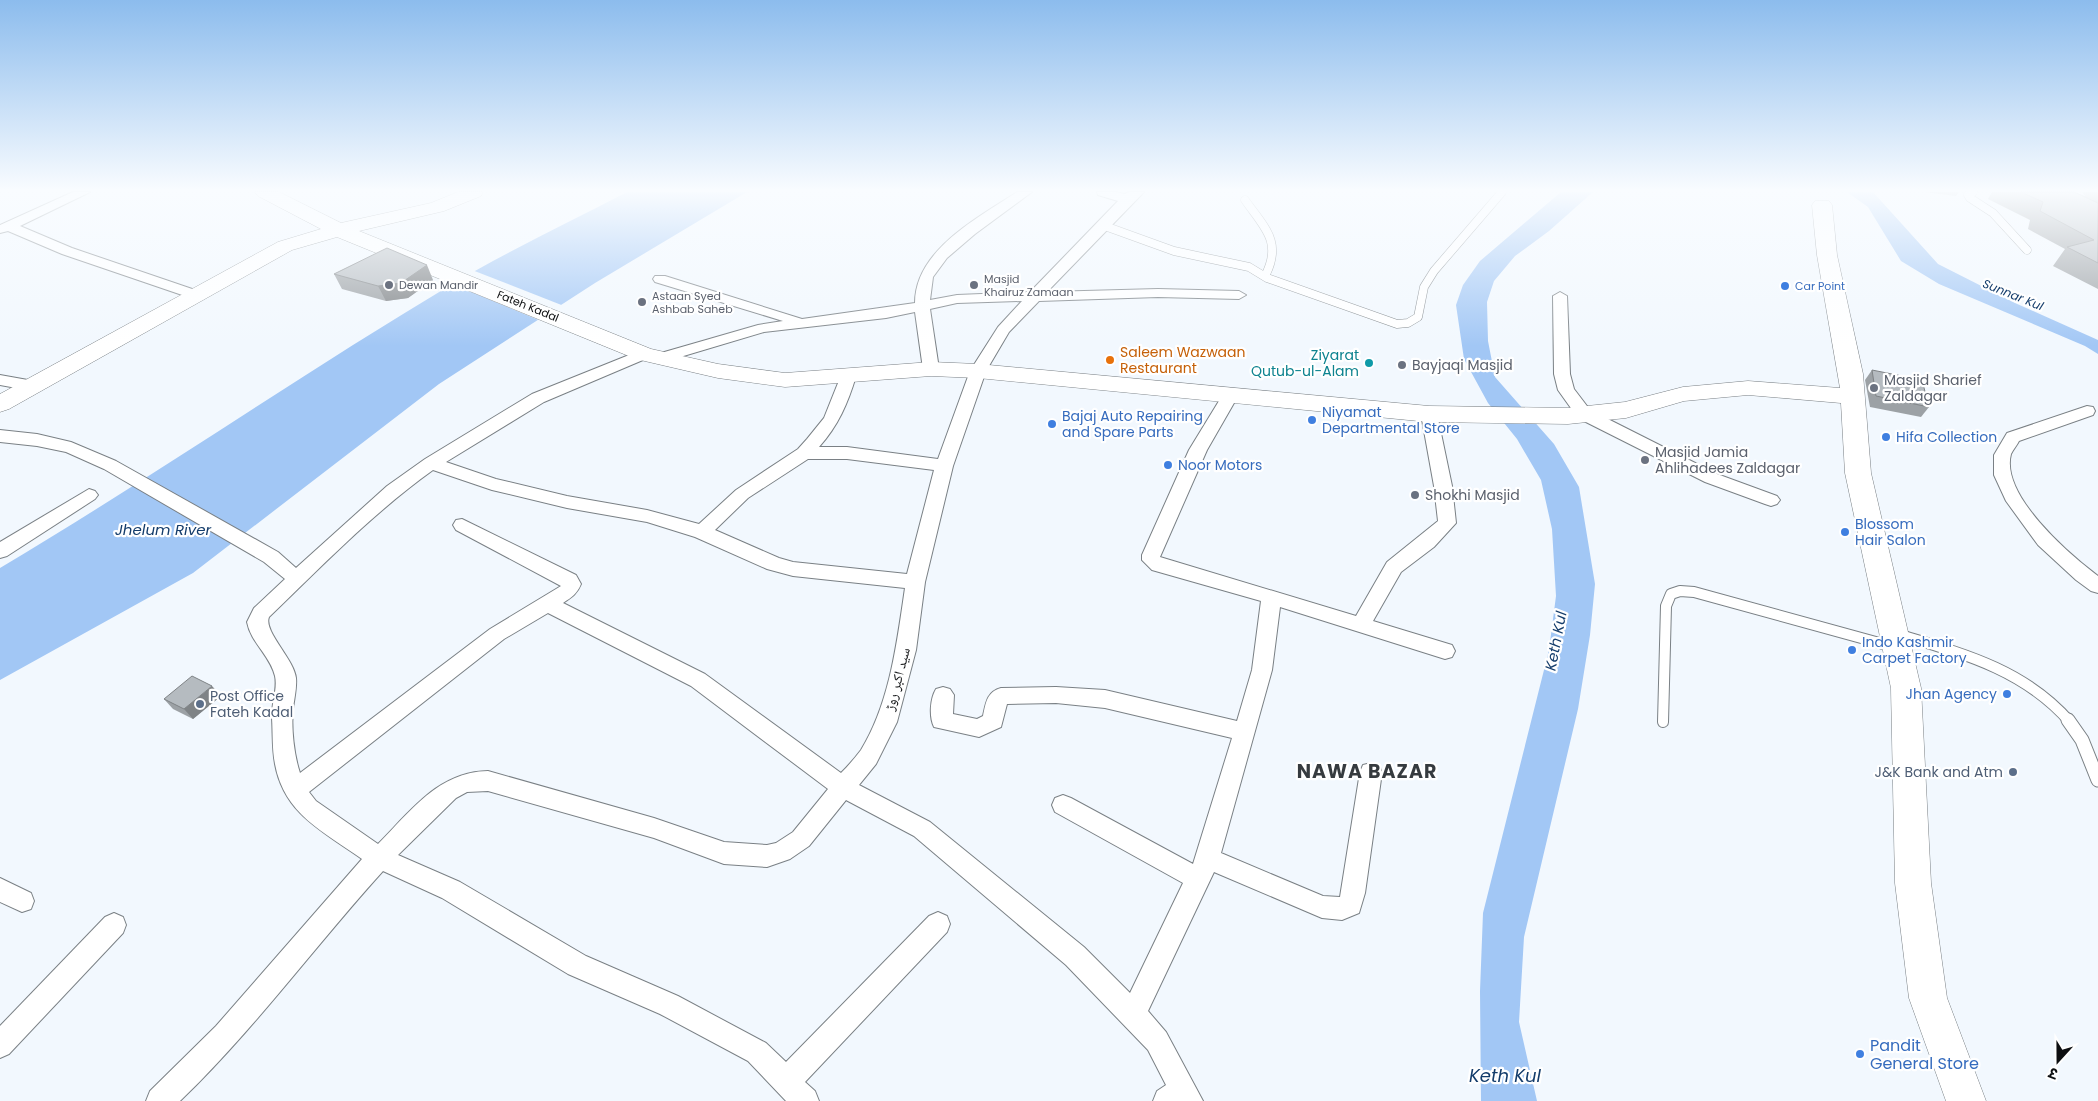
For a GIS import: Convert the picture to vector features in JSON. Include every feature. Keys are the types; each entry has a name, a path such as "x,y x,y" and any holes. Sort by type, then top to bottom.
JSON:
{"street":[{"path":"46,243 196,295"},
{"path":"0,404 285,246 294,243"},
{"name":"Fateh Kadal","path":"373,243 652,356 718,371 785,380 931,369 978,371 1230,396 1440,414 1549,416 1626,410 1683,394 1748,388 1853,396"},
{"path":"931,369 923,304 926,279 930,269 938,259 957,243"},
{"name":"سید اکبر روڑ","path":"378,857 449,791 463,783 488,781 654,828 724,853 767,856 782,852 801,839 868,758 886,722 906,650 915,582 944,466 978,371 1003,330 1085,243"},
{"path":"1826,243 1826,255 1853,396 1858,473 1906,688 1913,883 1928,998 1966,1101"},
{"path":"660,279 801,322"},
{"path":"805,1101 757,1052 712,1027 577,965 451,890 378,857 308,808 294,791 286,764 282,711 286,678 280,660 272,646 262,638 257,622 261,613 362,517 393,490 431,463 538,398 652,356 763,328 886,313 923,304 957,299 1158,293 1240,295"},
{"path":"1560,296 1562,374 1566,390 1584,414 1711,478 1771,500"},
{"path":"702,532 742,494 804,453 831,423 838,410 848,376"},
{"path":"0,380 33,386"},
{"path":"1230,396 1198,450 1173,510 1150,555 1151,560 1159,565 1362,624 1445,651"},
{"path":"2087,411 2013,437 2005,444 2002,456 2003,473 2011,494 2028,522 2056,551 2098,586"},
{"path":"1362,624 1394,567 1428,542 1447,523 1443,486 1440,414"},
{"path":"0,436 37,440 71,448 110,464 253,546 285,567 298,579"},
{"path":"804,453 847,453 944,466"},
{"path":"431,463 492,484 567,502 647,516 702,532 774,564 793,570 915,582"},
{"path":"0,551 89,495"},
{"path":"294,791 497,634 568,590 571,584 569,580 462,525"},
{"path":"1133,1014 1208,858 1246,732 1262,670 1271,597"},
{"path":"548,604 698,680 844,788 922,829 1075,956 1133,1014 1157,1041 1180,1097"},
{"path":"943,695 942,721 979,728 993,722 997,700 1000,696 1046,695 1105,700 1246,732"},
{"path":"1208,858 1322,907 1342,910 1350,905 1354,893 1372,772"},
{"path":"1064,805 1198,880"},
{"path":"160,1101 194,1071 237,1023 378,857"},
{"path":"0,889 22,901"},
{"path":"786,1082 938,924"},
{"path":"0,1046 114,925"}],"lane":[{"path":"1153,243 1174,251 1249,267 1265,276 1332,302 1397,324 1408,323 1418,317 1424,287 1434,271 1458,243"},
{"path":"1265,276 1274,263 1276,251 1273,243"},
{"path":"2021,243 2027,250"},
{"path":"1663,722 1666,606 1671,594 1680,591 1694,592 1985,661 2008,670 2046,697 2075,728 2098,780"}],"water":[{"name":"Jhelum River","path":"527,243 661,243 595,283 439,384 193,573 0,680 0,568 114,498 397,318 454,283"},
{"name":"Keth Kul","path":"1501,243 1532,243 1515,256 1494,281 1487,302 1488,341 1495,377 1554,444 1579,487 1595,584 1590,635 1578,709 1524,937 1519,1022 1537,1101 1481,1101 1480,991 1483,913 1549,650 1556,596 1552,529 1541,480 1517,439 1488,403 1464,359 1456,305 1463,285 1480,261"},
{"path":"1890,243 1919,243 1938,264 2015,303 2098,340 2098,354 2085,346 1939,284 1901,261"}],"pier":[{"path":"472,270 564,306 541,321 450,283"}],"building":[{"path":"2081,243 2098,243 2098,263 2067,247"},
{"path":"387,248 427,265 401,283 378,286 334,274"},
{"path":"1872,370 1922,380 1929,407 1876,396"},
{"path":"192,676 212,686 184,709 164,699"}],"place":[{"name":"Dewan Mandir","path":"389,285"},
{"name":"Masjid Khairuz Zamaan","path":"974,285"},
{"name":"Car Point","path":"1785,286"},
{"name":"Astaan Syed Ashbab Saheb","path":"642,302"},
{"name":"Saleem Wazwaan Restaurant","path":"1110,360"},
{"name":"Ziyarat Qutub-ul-Alam","path":"1369,363"},
{"name":"Bayjaqi Masjid","path":"1402,365"},
{"name":"Masjid Sharief Zaldagar","path":"1874,388"},
{"name":"Niyamat Departmental Store","path":"1312,420"},
{"name":"Bajaj Auto Repairing and Spare Parts","path":"1052,424"},
{"name":"Hifa Collection","path":"1886,437"},
{"name":"Masjid Jamia Ahlihadees Zaldagar","path":"1645,460"},
{"name":"Noor Motors","path":"1168,465"},
{"name":"Shokhi Masjid","path":"1415,495"},
{"name":"Blossom Hair Salon","path":"1845,532"},
{"name":"Indo Kashmir Carpet Factory","path":"1852,650"},
{"name":"Jhan Agency","path":"2007,694"},
{"name":"Post Office Fateh Kadal","path":"200,704"},
{"name":"J&K Bank and Atm","path":"2013,772"},
{"name":"Pandit General Store","path":"1860,1054"}],"district":[{"name":"NAWA BAZAR","path":"1367,771"}],"water label":[{"name":"Sunnar Kul","path":"2013,295"}]}
